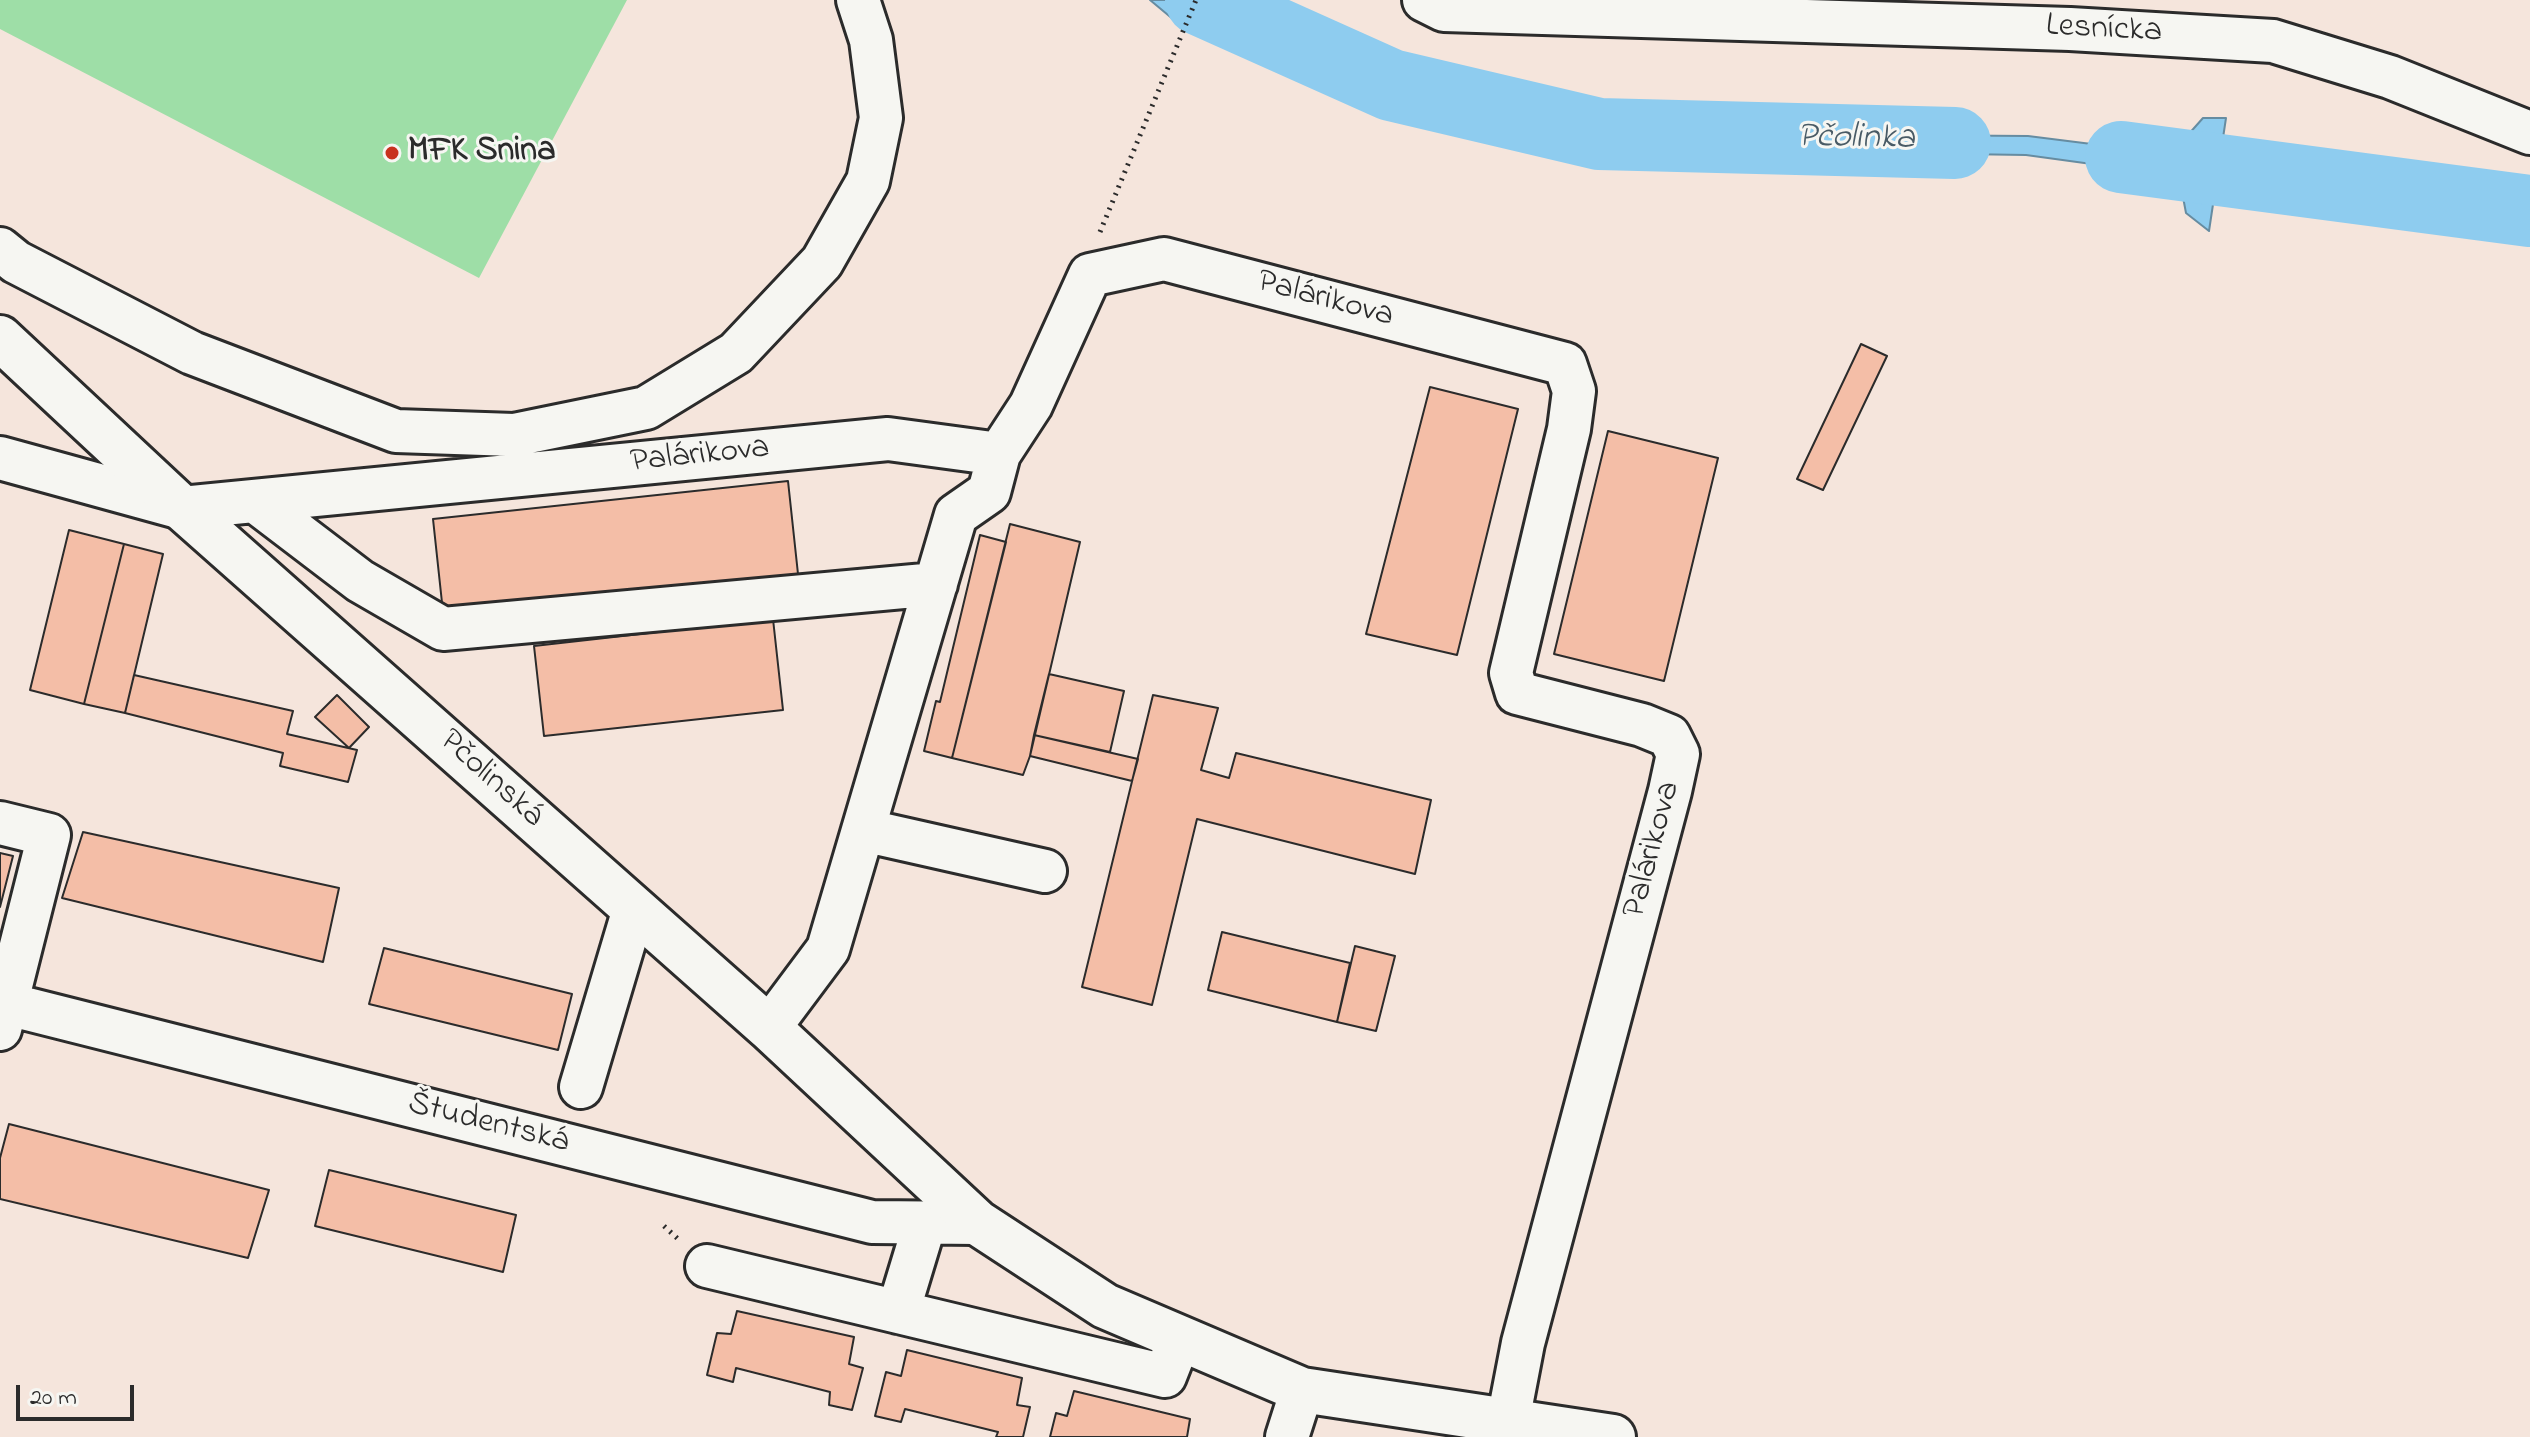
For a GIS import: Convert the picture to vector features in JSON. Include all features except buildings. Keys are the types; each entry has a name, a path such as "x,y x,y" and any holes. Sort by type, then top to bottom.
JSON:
{"main road":[{"name":"Pčolinská","path":"0,338 182,508 769,1028 978,1223 1105,1306 1302,1390 1613,1437"}],"street":[{"path":"0,249 16,262 192,353 396,431 514,435 646,408 736,353 822,262 868,181 881,118 871,40 858,0"},
{"name":"Lesnícka","path":"1424,0 1444,10 2054,28 2273,41 2390,77 2530,133"},
{"name":"Palárikova","path":"1090,275 1164,259 1565,364 1574,391 1569,429 1511,673 1517,693 1642,725 1669,736 1678,754 1523,1343 1508,1421"},
{"path":"769,1028 828,949 956,515 989,492 999,454 1031,405 1090,275"},
{"name":"Palárikova","path":"0,458 182,508 888,439 999,454"},
{"path":"255,501 360,581 443,629 936,584"},
{"path":"0,823 49,835 2,1012"},
{"path":"863,830 1045,871"},
{"path":"581,1087 634,909"},
{"name":"Študentská","path":"2,1012 872,1222 978,1223"},
{"path":"898,1312 925,1223"},
{"path":"707,1266 1165,1376 1180,1338"},
{"path":"1287,1437 1302,1390"}],"path":[{"path":"1090,275 1092,252 1196,0"}],"green space":[{"name":"MFK Snina","path":"0,0 627,0 479,278 0,29"}],"water":[{"path":"1150,0 1172,0 1283,54 1409,103 1619,139 1835,143 1898,135 2028,136 2171,154 2203,118 2226,118 2209,231 2186,213 2179,176 2026,155 1898,153 1835,157 1619,154 1405,117 1278,69 1174,20"}],"waterway":[{"name":"Pčolinka","path":"1201,0 1391,85 1599,134 1955,143"},
{"name":"Pčolinka","path":"2121,157 2530,211"}],"place":[{"name":"MFK Snina","path":"392,153"}]}
